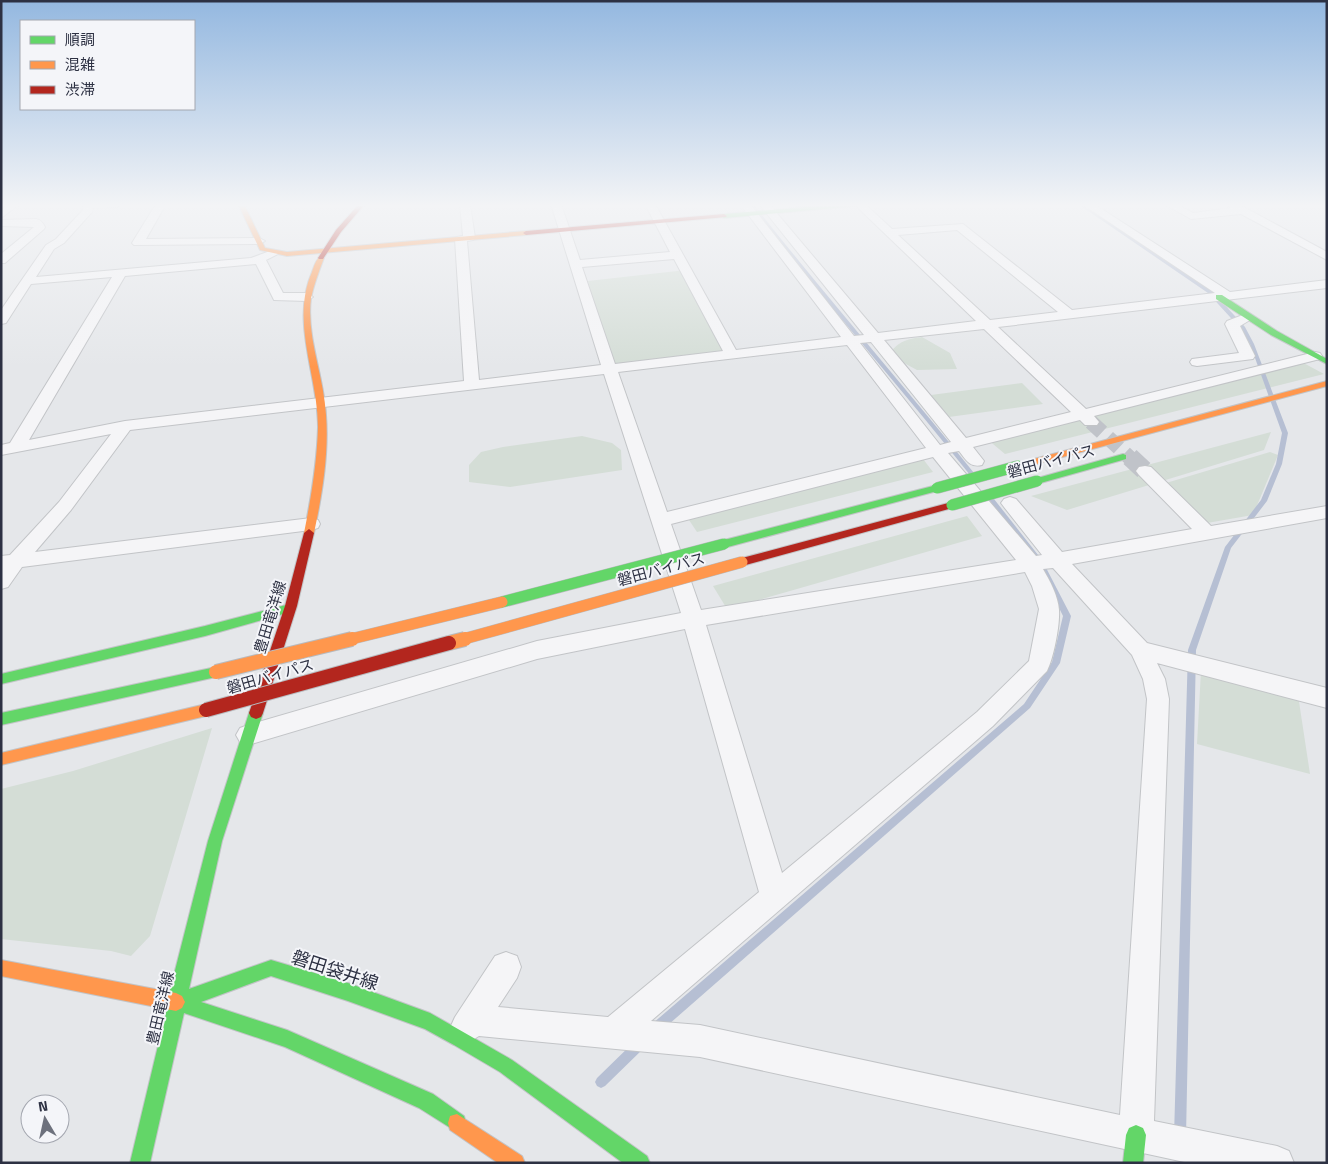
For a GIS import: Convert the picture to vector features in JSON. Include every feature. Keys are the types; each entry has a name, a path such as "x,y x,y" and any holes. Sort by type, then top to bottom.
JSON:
{"main road":[{"name":"豊田竜洋線","path":"140,1163 176,1002 222,818 290,608 311,524 318,476 322,421 307,332 307,297 321,258"},
{"path":"1220,297 1248,317 1321,359"},
{"name":"磐田バイパス","path":"1,719 216,672 461,612 1327,384"},
{"name":"磐田バイパス","path":"1,759 206,710 1130,455"},
{"path":"1,679 205,631 290,608"},
{"path":"1,968 176,1002 287,1039 426,1101 515,1163"},
{"name":"磐田袋井線","path":"176,1002 271,968 348,992 430,1022 465,1030 506,1066 640,1163"}],"street":[{"path":"1,320 6,306 28,281 43,258"},
{"path":"28,281 253,261 259,258"},
{"path":"260,258 280,297 307,297"},
{"path":"466,258 472,384"},
{"path":"574,258 685,592 775,897"},
{"path":"576,264 640,258"},
{"path":"680,258 732,355"},
{"path":"613,1033 986,719 1038,665 1046,634 1049,608 1032,564 936,450 850,341 793,258"},
{"path":"803,258 875,338 976,461"},
{"path":"920,258 1087,418"},
{"path":"999,258 1069,314"},
{"path":"1159,258 1220,297"},
{"path":"1165,258 1220,297"},
{"path":"9,449 121,272"},
{"path":"9,449 125,426 1327,284"},
{"path":"1197,362 1248,356 1232,324 1248,317"},
{"path":"662,520 936,450 1087,418 1321,359"},
{"path":"1,582 8,562 65,506 125,426"},
{"path":"1145,471 1207,533"},
{"path":"1010,503 1057,560 1140,650 1154,679 1158,699 1135,1149"},
{"path":"248,735 537,650 693,619 1057,560 1327,512"},
{"path":"8,562 311,524"},
{"path":"1140,650 1327,698"},
{"path":"465,1030 506,967"},
{"path":"465,1030 613,1033 700,1041 1135,1149 1277,1163"}],"shaded area":[{"path":"686,270 732,355 608,364 588,281"},
{"path":"922,337 950,353 957,369 917,370 889,355 903,342"},
{"path":"1298,360 1324,374 1005,454 987,439"},
{"path":"1022,383 1043,404 949,417 931,395"},
{"path":"1271,432 1264,450 1067,510 1031,496"},
{"path":"582,436 612,443 621,450 622,470 510,487 469,482 469,465 481,452"},
{"path":"1270,452 1278,455 1253,515 1207,523 1166,483"},
{"path":"920,455 933,472 697,532 685,514"},
{"path":"967,516 982,536 727,609 713,586"},
{"path":"1201,671 1298,695 1310,774 1197,744"},
{"path":"212,728 150,936 131,956 111,951 1,939 1,789 73,771"}],"waterway":[{"path":"794,258 972,474"},
{"path":"1160,258 1210,292 1243,328 1252,344 1285,433 1279,464 1264,501 1228,547 1192,650 1180,1136"},
{"path":"656,1028 1027,706 1056,663 1067,616 1040,562 992,500"},
{"path":"601,1082 640,1044"}],"tunnel":[{"path":"1091,422 1131,459"},
{"path":"1130,457 1145,471"}],"traffic: fast":[{"path":"1219,297 1274,333 1327,362"},
{"path":"1037,481 1123,457"},
{"path":"937,488 1018,466"},
{"path":"952,505 1037,481"},
{"path":"724,544 937,488"},
{"path":"502,602 724,544"},
{"path":"1,679 205,631 290,608"},
{"path":"1,719 216,672"},
{"path":"140,1163 215,841 256,713"},
{"path":"176,1002 271,968 348,992 430,1022 460,1039 506,1066 640,1163"},
{"path":"176,1002 287,1039 426,1101 457,1123"},
{"path":"1133,1163 1136,1135"}],"traffic: slow":[{"path":"309,533 319,474 322,445 322,415 307,318 312,279 321,258"},
{"path":"1018,466 1327,383"},
{"path":"449,643 742,562"},
{"path":"216,672 502,602"},
{"path":"1,759 206,710"},
{"path":"1,968 176,1002"},
{"path":"457,1123 515,1163"}],"traffic: jam":[{"path":"742,562 952,505"},
{"path":"256,713 291,606 309,533"},
{"path":"206,710 449,643"}]}
